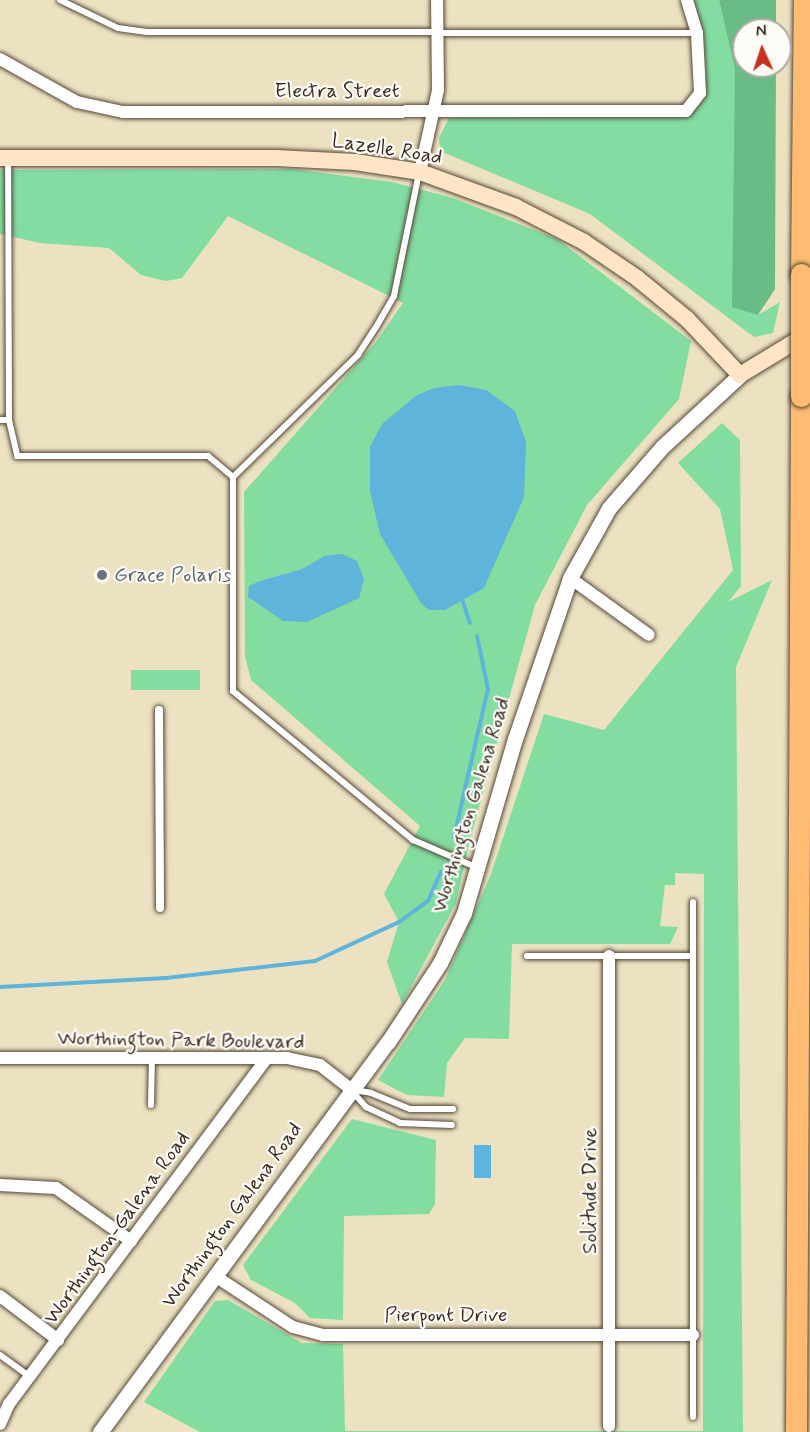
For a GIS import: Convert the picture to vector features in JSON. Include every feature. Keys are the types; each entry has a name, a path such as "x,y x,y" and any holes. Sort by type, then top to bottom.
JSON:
{"highway":[{"path":"796,1432 803,0"}],"main road":[{"name":"Lazelle Road","path":"4,158 276,158 355,162 420,172 516,207 584,242 637,278 679,312 740,375"},
{"name":"Worthington Galena Road","path":"740,375 810,333"}],"street":[{"path":"420,172 435,109 440,32 437,0"},
{"path":"687,0 698,33"},
{"name":"Electra Street","path":"0,59 77,102 123,112 435,109 686,111 700,93 698,33"},
{"name":"Worthington Galena Road","path":"100,1432 352,1090 440,963 464,913 514,739 570,578 609,508 695,414 740,375"},
{"path":"570,578 649,635"},
{"path":"159,710 160,908"},
{"name":"Solitude Drive","path":"609,956 609,1426"},
{"name":"Worthington Park Boulevard","path":"0,1058 267,1058 320,1065 352,1090"},
{"name":"Worthington-Galena Road","path":"0,1424 30,1377 267,1058"},
{"path":"0,1185 56,1188 131,1241"},
{"name":"Pierpont Drive","path":"215,1276 292,1327 323,1335 693,1335"},
{"path":"0,1296 58,1340"}],"lane":[{"path":"60,0 117,28 147,32 698,33"},
{"path":"4,158 9,420 17,456 208,456 233,477"},
{"path":"420,172 394,296 376,327 358,355 233,477 233,691 413,840 478,868"},
{"path":"0,420 9,420"},
{"path":"693,902 693,1417"},
{"path":"527,956 693,956"},
{"path":"151,1105 152,1057"},
{"path":"352,1090 371,1093 410,1109 453,1109"},
{"path":"352,1090 366,1107 400,1123 452,1125"},
{"path":"0,1355 30,1377"}],"green space":[{"path":"694,0 719,0 732,57 732,78 736,78 758,315 780,302 773,333 754,337 590,214 440,151 439,138 449,118 690,116 702,102 706,74 703,34"},
{"path":"719,0 776,0 776,18 732,18 732,57"},
{"path":"735,78 776,78 775,289 758,315 732,307"},
{"path":"292,169 392,182 453,198 557,239 691,341 679,399 587,505 535,605 470,840 456,903 402,1004 387,962 399,922 384,894 420,826 251,680 245,656 244,492 375,343 403,303 228,216 182,278 166,281 141,275 109,248 40,243 0,234 0,170","holes":["324,556 253,602 260,581 302,569"]},
{"path":"722,423 740,440 741,586 728,602 772,580 736,667 743,1432 200,1432 144,1402 215,1301 228,1300 302,1343 343,1344 345,1431 703,1431 704,874 675,873 675,885 665,885 660,926 678,927 670,944 512,944 509,1039 465,1038 447,1063 444,1097 407,1095 378,1080 445,980 491,874 544,714 604,730 733,570 720,509 678,463"},
{"path":"131,670 200,670 200,690 131,690"},
{"path":"352,1119 436,1140 435,1204 429,1214 344,1216 343,1320 310,1318 295,1303 251,1280 243,1265"}],"water":[{"path":"459,385 486,390 515,411 526,442 524,497 484,588 445,610 429,610 421,603 380,534 370,491 370,447 382,424 417,395 434,388"},
{"path":"342,554 357,561 364,579 359,598 307,622 283,621 248,597 249,586 302,569 324,556"},
{"path":"474,1145 491,1145 491,1178 474,1178"}],"waterway":[{"path":"463,602 470,623"},
{"path":"454,837 488,689 477,636"},
{"path":"0,987 166,978 315,961 399,922 428,901 441,872"}],"place":[{"name":"Grace Polaris","path":"102,575"}]}
